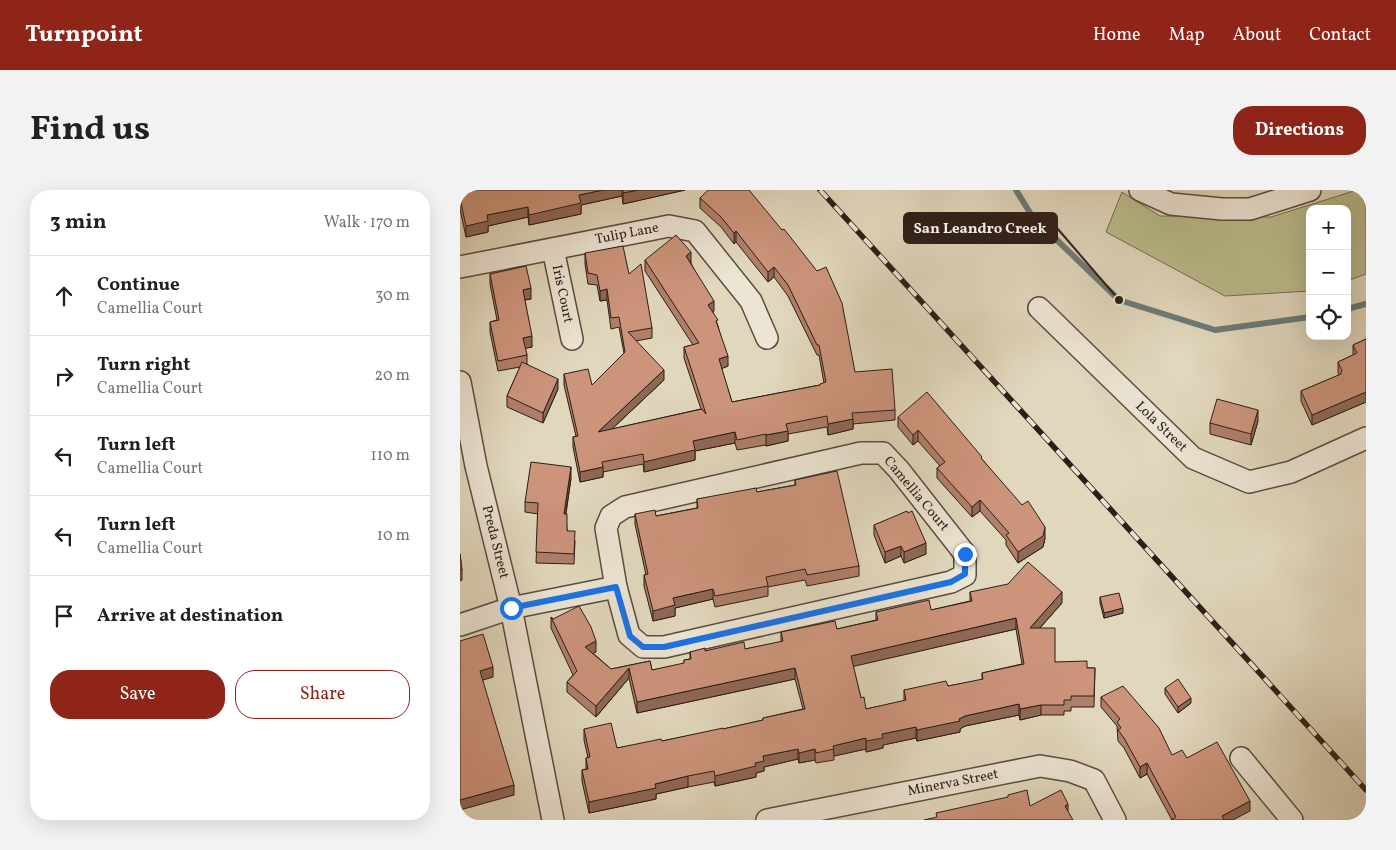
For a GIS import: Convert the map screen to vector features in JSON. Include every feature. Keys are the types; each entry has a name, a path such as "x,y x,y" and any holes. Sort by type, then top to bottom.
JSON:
{"street":[{"path":"1140,190 1170,204 1222,209 1250,209 1310,190"},
{"name":"Tulip Lane","path":"460,267 669,226 695,231 751,301 768,338"},
{"name":"Iris Court","path":"553,249 572,338"},
{"name":"Lola Street","path":"1038,308 1194,458 1249,482 1291,472 1366,438"},
{"name":"Preda Street","path":"460,382 468,467 511,608 553,820"},
{"name":"Camellia Court","path":"862,453 883,453 899,470 965,554 965,574 951,582 664,647 643,647 630,636 616,587 606,528 611,516 624,507 862,453"},
{"path":"460,625 511,608 616,587"},
{"path":"1241,758 1292,820"},
{"name":"Minerva Street","path":"767,820 1040,766 1070,771 1094,780 1115,820"}],"green space":[{"path":"1357,190 1366,190 1366,274 1351,280 1351,205 1309,205"},
{"path":"1122,192 1160,216 1271,217 1306,206 1306,291 1225,296 1106,232"}],"building":[{"path":"460,190 603,190 579,195 581,203 529,215 528,207 487,215 488,221 466,226"},
{"path":"623,190 638,190 623,193"},
{"path":"708,190 749,190 782,230 784,229 817,271 826,267 842,303 855,372 892,369 895,410 852,413 853,419 828,424 827,416 786,424 788,431 737,440 735,432 693,441 695,450 644,462 643,454 602,462 603,467 580,472 573,437 578,436 564,374 588,369 592,385 625,352 619,317 611,318 607,289 600,291 597,275 588,273 585,253 623,246 629,274 641,264 652,328 628,332 664,370 598,432 702,409 706,414 684,347 699,343 645,260 676,235 691,252 686,256 714,301 708,305 718,320 716,321 728,356 719,359 732,402 820,385 826,382 819,345 817,345 788,285 774,267 768,272 736,231 734,233 721,217 700,198"},
{"path":"526,266 531,288 523,290 532,336 523,338 527,355 498,361 490,322 499,320 490,274"},
{"path":"1366,339 1366,392 1312,415 1301,391 1341,374 1342,371 1338,362 1357,353 1353,345"},
{"path":"522,362 558,379 543,413 507,396"},
{"path":"927,392 1022,505 1028,501 1045,527 1043,536 1018,552 1006,535 1009,533 980,500 972,507 937,468 945,462 918,430 913,435 898,417"},
{"path":"1217,399 1258,410 1251,434 1210,423"},
{"path":"531,462 571,467 564,514 567,514 567,531 575,531 574,554 536,552 538,503 525,502"},
{"path":"837,471 859,566 807,575 805,569 766,577 768,586 715,596 713,589 673,598 675,605 653,611 644,575 648,574 635,514 655,510 656,516 698,508 697,499 756,488 757,492 796,485 795,480"},
{"path":"907,511 908,513 912,511 926,543 904,552 901,546 885,552 874,525"},
{"path":"460,554 462,570 460,570"},
{"path":"1028,562 1062,592 1030,628 1055,628 1055,662 1087,661 1087,668 1095,668 1094,696 1071,696 1071,700 1064,700 1064,705 1041,705 1020,709 1019,704 965,716 959,719 960,721 917,730 916,727 882,734 883,738 866,741 866,738 833,746 834,749 816,753 815,749 799,753 798,749 763,756 764,761 755,763 756,766 715,776 714,771 688,776 655,784 656,788 589,802 582,770 588,769 586,758 590,757 584,729 611,723 617,748 723,729 805,709 795,668 637,702 629,668 596,706 567,682 577,671 551,617 553,619 579,606 591,627 596,641 585,647 611,669 650,661 652,670 684,663 684,660 691,659 690,652 705,648 705,651 744,642 745,649 783,641 781,632 835,621 837,629 878,620 876,612 929,600 931,610 972,601 970,592 1008,584","holes":["1016,618 1024,664 982,673 983,679 948,686 946,681 904,690 906,700 866,709 864,697 861,698 851,656"]},
{"path":"1119,593 1123,608 1104,613 1100,597"},
{"path":"483,634 493,667 480,671 514,785 460,800 460,641"},
{"path":"1178,679 1191,698 1178,707 1165,688"},
{"path":"1123,686 1159,728 1172,755 1182,750 1187,758 1217,742 1250,801 1222,816 1224,820 1171,820 1176,817 1147,763 1140,767 1118,730 1121,728 1117,722 1120,719 1101,697"},
{"path":"1027,790 1030,806 1061,790 1068,804 1065,806 1073,820 924,820 937,817 936,813 1008,797 1008,795"}],"waterway":[{"path":"1016,190 1032,216 1119,300 1215,330 1306,318"},
{"path":"1351,308 1366,304"}],"railway":[{"path":"820,190 1366,790"}],"place":[{"name":"San Leandro Creek","path":"1119,300"}],"route":[{"path":"511,608 616,587 630,636 643,647 664,647 951,582 965,574 965,554"}]}
